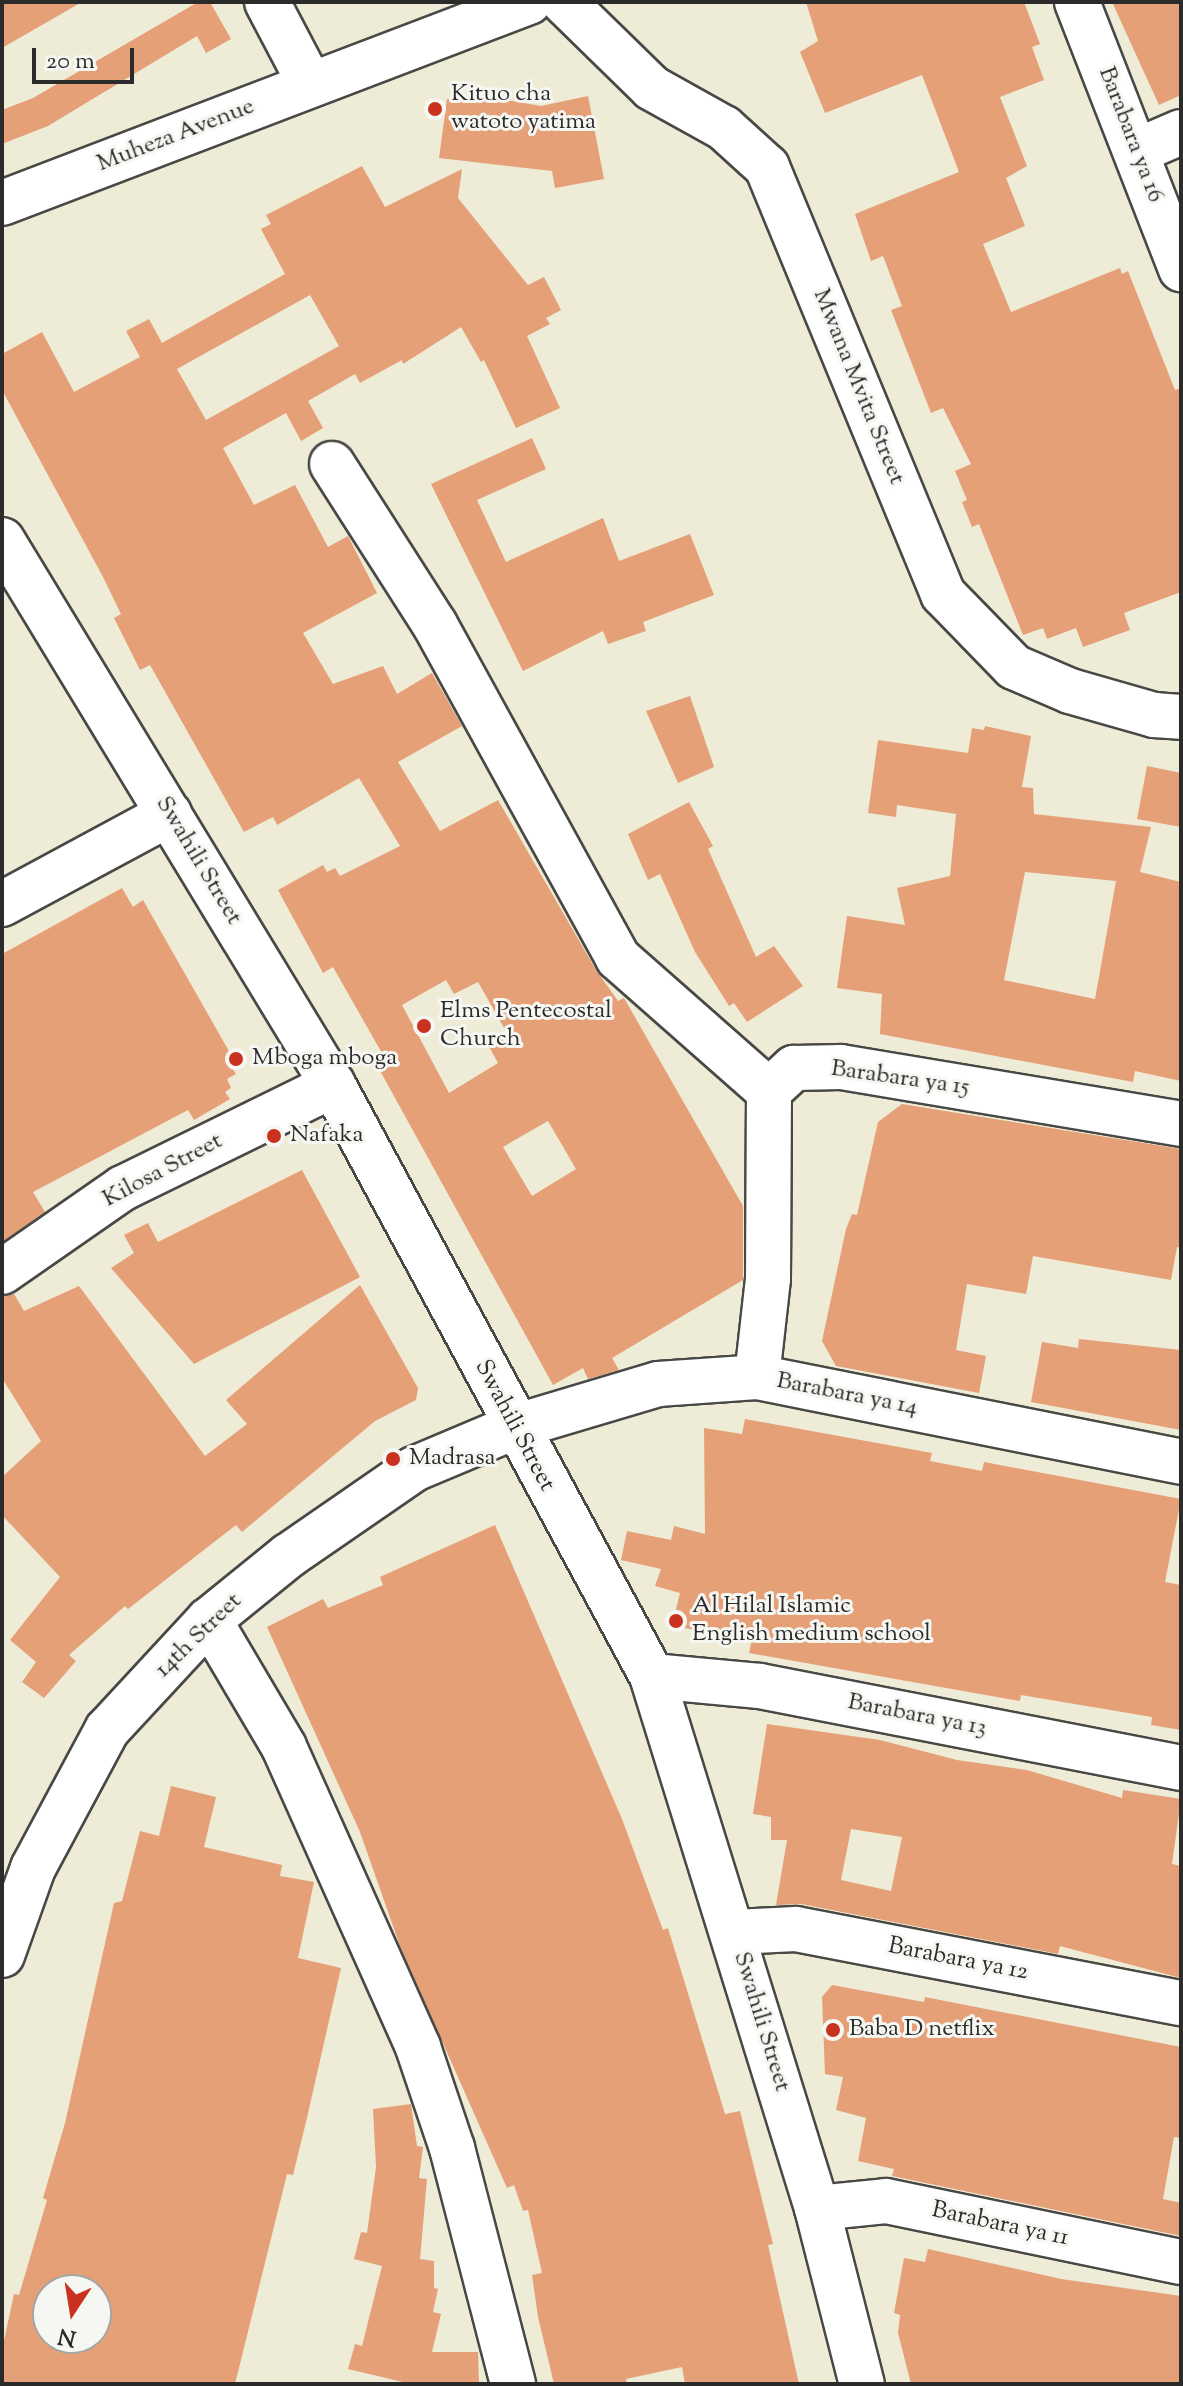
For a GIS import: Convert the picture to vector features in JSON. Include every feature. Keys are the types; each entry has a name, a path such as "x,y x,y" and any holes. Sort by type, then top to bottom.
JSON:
{"street":[{"path":"267,2 310,84"},
{"name":"Mwana Mvita Street","path":"564,2 652,88 724,128 767,167 943,594 1014,667 1070,691 1154,715 1181,717"},
{"name":"Barabara ya 16","path":"1077,2 1181,269"},
{"name":"Muheza Avenue","path":"2,203 517,4"},
{"path":"1137,151 1181,132"},
{"path":"332,464 435,625 618,958 769,1091 768,1279 757,1377"},
{"name":"Swahili Street","path":"2,540 333,1085 514,1427 652,1676 734,1932 817,2208 862,2384"},
{"path":"2,904 169,814"},
{"name":"Barabara ya 15","path":"769,1091 794,1068 841,1067 1181,1124"},
{"name":"Kilosa Street","path":"2,1272 123,1188 333,1085"},
{"name":"Barabara ya 14","path":"514,1427 658,1384 757,1377 1181,1462"},
{"name":"14th Street","path":"2,1955 33,1868 107,1730 209,1620 288,1556 414,1469 514,1427"},
{"path":"209,1620 284,1747 418,2047 452,2148 513,2384"},
{"name":"Barabara ya 13","path":"652,1676 760,1686 1181,1768"},
{"name":"Barabara ya 12","path":"734,1932 796,1929 1181,2003"},
{"name":"Barabara ya 11","path":"817,2208 886,2201 1181,2262"}],"building":[{"path":"2,2 82,2 2,48"},
{"path":"198,2 210,2 231,39 206,53 197,36 48,126 2,144 2,110 33,98"},
{"path":"806,2 1024,2 1040,44 1032,47 1044,80 1000,97 1027,166 1006,178 1025,226 983,244 1011,312 1120,268 1122,274 1128,271 1175,390 1181,388 1181,592 1124,613 1130,630 1083,647 1076,628 1047,639 1043,628 1023,635 979,524 972,527 962,502 967,500 955,471 971,464 943,408 931,413 891,310 902,306 883,256 871,261 855,214 959,172 922,75 825,113 800,52 818,41"},
{"path":"1112,2 1181,2 1181,95 1159,105"},
{"path":"477,95 541,106 588,96 604,179 555,188 552,171 439,158 447,99 475,103"},
{"path":"362,166 385,207 462,169 458,198 528,285 544,277 561,310 546,318 550,324 527,336 560,408 516,428 484,360 481,362 461,327 403,364 402,360 360,383 355,374 308,401 323,428 301,441 286,413 223,448 254,505 295,485 328,547 348,536 377,593 303,633 333,684 383,666 397,694 432,673 462,726 398,762 440,831 498,800 596,970 618,1001 624,998 743,1206 743,1280 612,1358 619,1370 588,1379 583,1368 553,1385 378,1067 387,1062 333,967 323,973 278,890 323,865 327,872 335,868 340,876 400,846 359,778 277,825 273,817 244,832 150,665 140,670 114,618 121,614 103,577 2,390 2,354 42,332 74,392 140,357 126,331 149,319 162,343 285,274 261,229 271,224 266,215","holes":["310,295 339,346 206,420 177,369","446,980 454,994 478,982 507,1033 487,1043 498,1063 449,1093 402,1005","548,1121 576,1169 532,1196 503,1147"]},
{"path":"532,438 546,469 477,500 506,562 603,518 619,561 690,534 714,595 643,622 646,631 608,644 603,631 523,671 431,484"},
{"path":"690,696 714,767 678,783 646,711"},
{"path":"985,726 1031,736 1022,787 1033,788 1034,814 1151,827 1140,872 1181,882 1181,1081 1135,1071 1133,1082 880,1034 882,994 837,988 847,916 905,925 897,888 950,876 956,814 897,805 896,817 868,813 878,740 968,753 972,728 984,730","holes":["1025,872 1116,881 1095,999 1004,980"]},
{"path":"1147,766 1181,773 1181,827 1137,819"},
{"path":"689,802 713,846 708,849 756,957 774,946 803,986 747,1022 734,1003 729,1006 695,952 660,874 648,880 628,834"},
{"path":"122,888 133,907 143,900 234,1060 229,1063 236,1074 227,1079 231,1088 225,1092 230,1099 194,1120 188,1110 33,1192 45,1212 2,1242 2,954"},
{"path":"902,1104 1181,1149 1181,1248 1177,1247 1171,1280 1033,1256 1026,1294 967,1284 956,1350 986,1356 979,1393 836,1366 822,1341 846,1229 852,1214 857,1215 878,1122"},
{"path":"302,1170 360,1277 194,1364 111,1268 134,1253 124,1235 148,1223 158,1242"},
{"path":"360,1285 418,1388 416,1400 375,1421 242,1532 236,1525 128,1609 125,1606 69,1655 76,1661 44,1698 22,1682 36,1662 10,1640 60,1577 2,1515 2,1477 41,1441 2,1378 2,1297 14,1294 24,1311 79,1286 205,1456 247,1424 226,1400"},
{"path":"1079,1339 1181,1350 1181,1430 1031,1402 1042,1342 1078,1348"},
{"path":"745,1419 932,1453 930,1461 982,1471 984,1462 1181,1499 1165,1582 1181,1585 1181,1730 1151,1725 1152,1717 1021,1695 1020,1701 749,1653 751,1643 672,1625 680,1593 655,1586 661,1569 621,1560 627,1531 671,1540 674,1526 705,1534 704,1428 742,1434"},
{"path":"495,1525 622,1819 663,1930 668,1928 725,2114 740,2111 773,2244 768,2245 799,2384 685,2384 682,2367 626,2379 627,2384 554,2384 538,2317 532,2275 542,2273 528,2210 523,2211 514,2185 507,2188 400,1946 360,1832 267,1627 323,1599 328,1608 383,1585 380,1577"},
{"path":"767,1724 880,1740 957,1760 1027,1770 1122,1798 1123,1790 1181,1799 1172,1864 1181,1866 1181,1978 1060,1946 1058,1954 801,1904 776,1905 787,1840 771,1840 771,1817 753,1814","holes":["851,1829 902,1837 891,1891 841,1880"]},
{"path":"171,1786 216,1797 204,1847 282,1865 280,1876 314,1882 298,1958 341,1968 293,2175 287,2174 235,2384 2,2384 2,2350 14,2294 19,2295 47,2200 43,2198 65,2123 114,1903 122,1901 140,1831 159,1836"},
{"path":"832,1985 924,2002 925,1997 1181,2047 1181,2138 1174,2137 1163,2199 1181,2203 1181,2236 892,2176 894,2169 858,2161 866,2118 836,2110 843,2077 825,2074 822,1997"},
{"path":"411,2104 417,2146 423,2147 419,2178 427,2179 420,2259 434,2261 434,2288 438,2289 433,2312 441,2314 432,2352 478,2352 479,2384 411,2384 348,2369 355,2344 362,2346 382,2266 354,2259 361,2232 367,2233 376,2167 373,2109"},
{"path":"928,2249 1061,2279 1181,2296 1181,2384 911,2384 898,2333 900,2315 894,2313 904,2258 925,2262"}],"place":[{"name":"Kituo cha watoto yatima","path":"435,109"},
{"name":"Elms Pentecostal Church","path":"424,1026"},
{"name":"Mboga mboga","path":"236,1059"},
{"name":"Nafaka","path":"274,1136"},
{"name":"Madrasa","path":"393,1459"},
{"name":"Al Hilal Islamic English medium school","path":"676,1621"},
{"name":"Baba D netflix","path":"833,2030"}]}
